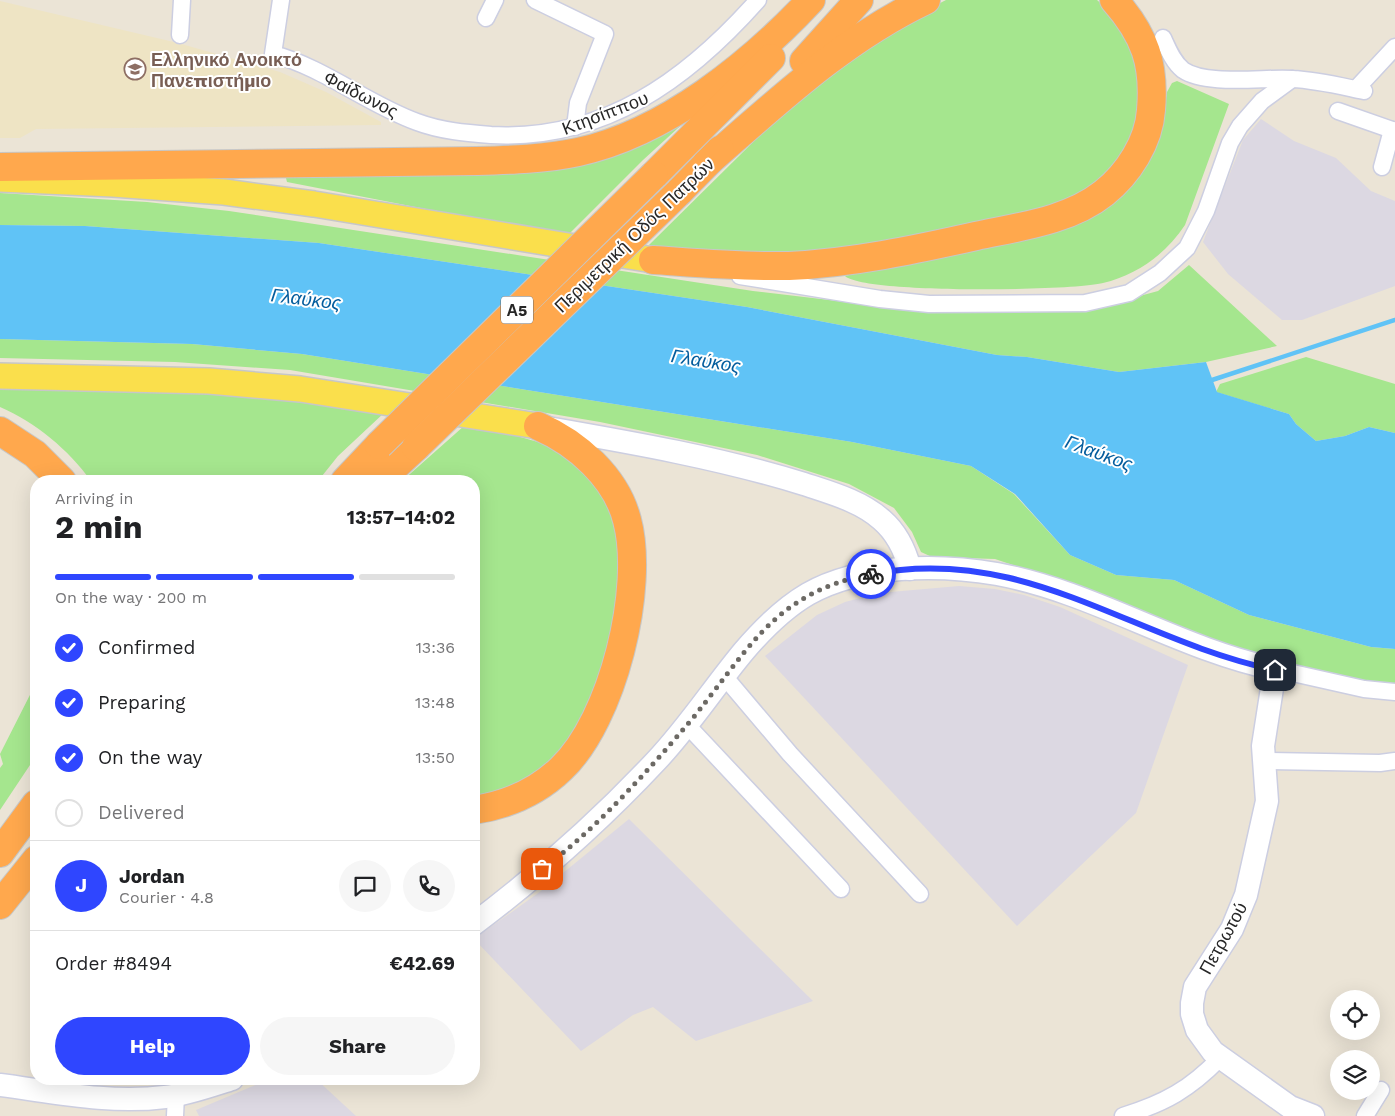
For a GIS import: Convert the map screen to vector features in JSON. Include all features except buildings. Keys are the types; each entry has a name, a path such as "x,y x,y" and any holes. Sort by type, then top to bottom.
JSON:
{"highway":[{"path":"0,167 476,162 546,157 580,152 631,136 684,107 730,74 811,0"},
{"name":"Περιμετρική Οδός Πατρών","path":"351,475 749,82 824,0"},
{"name":"Περιμετρική Οδός Πατρών","path":"386,475 707,163 821,44 859,0"},
{"path":"707,163 820,65 872,29 926,0"},
{"path":"653,260 788,266 850,261 1036,224 1070,212 1103,194 1126,172 1142,145 1151,119 1153,89 1146,48 1136,27 1114,0"},
{"path":"480,809 497,807 533,791 562,768 586,738 605,694 628,617 633,556 626,518 614,492 596,466 573,445 559,435 538,426"},
{"path":"0,431 36,454 56,475"},
{"path":"392,475 412,451"},
{"path":"0,853 30,812"},
{"path":"0,867 30,834"},
{"path":"0,905 30,868"}],"main road":[{"path":"0,179 163,187 314,204 653,260"},
{"path":"0,376 209,381 363,398 538,426"}],"street":[{"path":"180,35 182,0"},
{"name":"Φαίδωνος","path":"281,0 273,54 301,63 416,122"},
{"path":"486,18 495,0"},
{"path":"535,0 605,34 578,103 575,127"},
{"name":"Κτησίππου","path":"416,122 451,131 496,135 543,134 575,127 628,107 668,85 723,38 758,0"},
{"path":"1163,38 1174,61 1184,71 1194,75 1222,79 1292,78 1360,90 1395,47"},
{"path":"653,260 880,299 929,304 1085,303 1129,294 1160,273 1187,248 1206,211 1230,143 1240,126 1262,101 1292,78"},
{"path":"1338,111 1393,130 1382,167"},
{"path":"538,426 712,459 789,480 838,496 865,508 890,528 905,552 910,569"},
{"path":"480,919 564,853 657,760 687,725 724,676 762,632 786,609 808,594 843,580 933,566 1016,578 1089,602 1220,654 1275,670 1364,689 1395,692"},
{"name":"Πετρωτού","path":"1275,670 1264,737 1266,809 1244,905 1232,929 1200,977 1193,994 1192,1014 1197,1030 1204,1042 1220,1058 1290,1108 1313,1116"},
{"path":"724,676 790,754 920,894"},
{"path":"687,725 841,889"},
{"path":"1264,761 1380,764 1395,761"},
{"path":"1123,1116 1151,1107 1179,1094 1200,1079 1220,1058"},
{"path":"0,1085 112,1098 146,1098 176,1105 219,1085"},
{"path":"1366,1116 1381,1090"}],"shaded area":[{"name":"Ελληνικό Ανοικτό Πανεπιστήμιο","path":"0,1 178,43 280,72 326,92 381,122 381,125 36,129 20,138 0,138"},
{"path":"1261,119 1294,141 1336,158 1371,191 1395,201 1395,286 1302,320 1282,320 1228,274 1203,242 1243,140"},
{"path":"959,586 995,589 1024,595 1060,607 1188,665 1136,813 1017,926 765,656 817,615 845,602 879,593"},
{"path":"629,819 813,1001 696,1041 653,1007 633,1015 581,1051 480,945 480,935 541,891"},
{"path":"256,1085 322,1085 356,1116 199,1116 196,1110"}],"green space":[{"path":"946,0 1097,0 1112,13 1128,34 1141,72 1140,116 1130,142 1117,164 1094,184 1067,201 930,234 790,256 662,248 649,245 828,68"},
{"path":"1177,81 1229,104 1185,225 1160,254 1139,269 1116,279 1084,286 1012,289 889,286 860,282 845,276 1056,229 1162,127 1167,92 1172,83"},
{"path":"700,108 643,160 570,233 436,211 287,182 286,178 289,175 451,175"},
{"path":"0,193 147,202 229,211 753,291 880,306 972,312 1092,309 1158,291 1189,265 1277,346 1206,362 1119,372 1027,357 997,355 747,307 319,243 85,226 0,225"},
{"path":"0,339 192,344 302,354 852,442 971,466 1014,494 1070,555 1116,575 1174,580 1249,615 1371,647 1395,649 1395,686 1387,687 1279,665 1054,579 995,559 932,557 921,552 912,532 894,508 849,484 757,455 600,422 290,370 175,362 0,358"},
{"path":"1306,357 1395,384 1395,433 1369,427 1345,436 1316,441 1296,424 1289,414 1216,392 1220,384"},
{"path":"0,382 214,390 385,412 338,456 323,475 86,475 72,458 50,438 26,421 0,407"},
{"path":"464,426 506,433 545,444 574,459 605,496 620,540 618,604 597,684 581,723 557,757 533,777 494,795 480,797 480,475 409,475"},
{"path":"30,695 30,765 0,810 0,768 3,764 0,754"}],"water":[{"name":"Γλαύκος","path":"0,225 85,226 319,243 747,307 997,355 1027,357 1119,372 1206,362 1217,392 1289,414 1296,424 1316,441 1345,436 1369,427 1395,433 1395,649 1371,647 1249,615 1174,580 1116,575 1070,555 1015,494 971,466 852,442 302,354 192,344 0,339"}],"waterway":[{"path":"1209,381 1395,320"}],"way so far":[{"path":"542,869 564,853 657,760 708,700 744,651 786,609 808,594 829,584 871,574"}],"place":[{"name":"Ελληνικό Ανοικτό Πανεπιστήμιο","path":"135,69"}],"route":[{"path":"871,574 933,566 1016,578 1089,602 1220,654 1275,670"}]}
